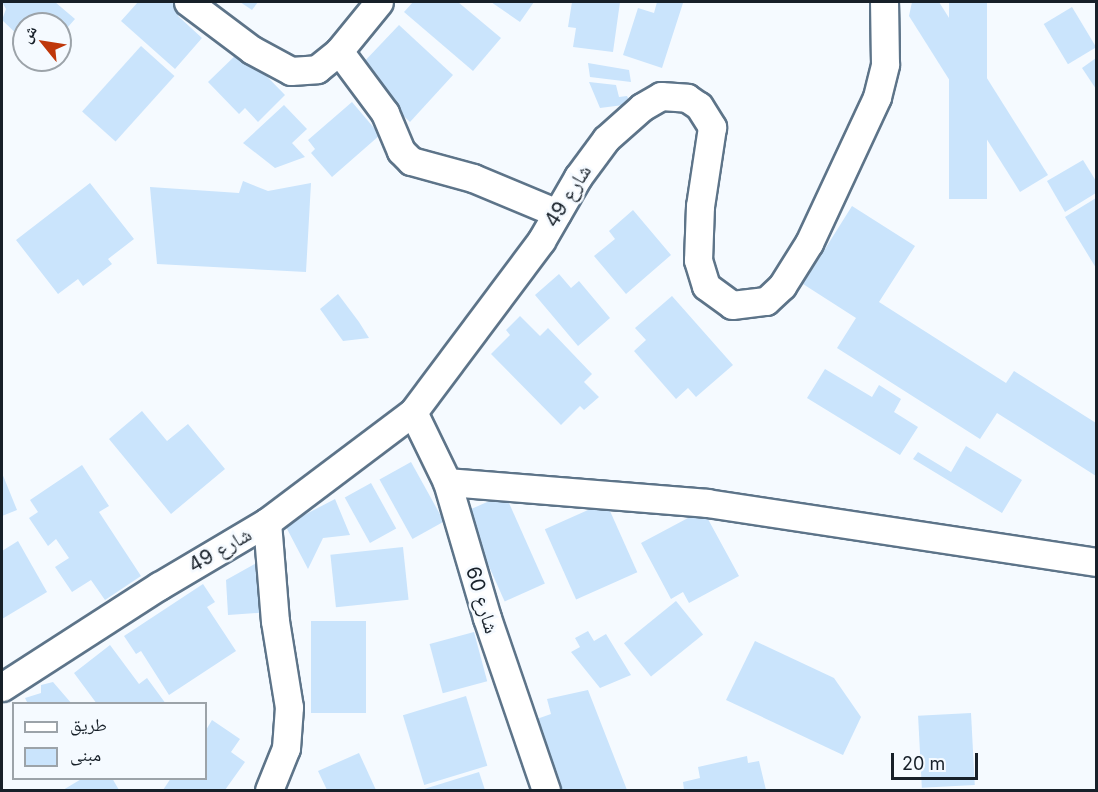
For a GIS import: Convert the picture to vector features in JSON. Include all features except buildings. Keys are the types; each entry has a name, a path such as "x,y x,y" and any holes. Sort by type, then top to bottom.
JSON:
{"street":[{"path":"188,2 252,50 291,71 317,69 339,51 378,2"},
{"name":"شارع 49","path":"2,687 159,586 267,522 413,412 541,241 606,139 642,107 661,96 687,98 699,106 712,127 700,206 698,260 706,286 732,305 765,301 782,286 809,243 877,98 885,64 884,2"},
{"path":"339,51 385,113 400,151 411,161 473,178 557,213"},
{"name":"شارع 60","path":"413,412 447,483 487,618 546,790"},
{"path":"447,483 707,503 1096,562"},
{"path":"267,522 275,621 289,707 286,748 269,790"}]}
